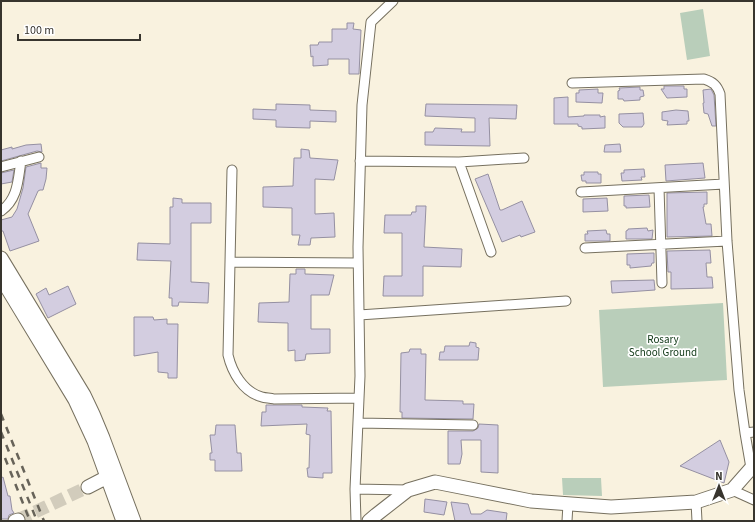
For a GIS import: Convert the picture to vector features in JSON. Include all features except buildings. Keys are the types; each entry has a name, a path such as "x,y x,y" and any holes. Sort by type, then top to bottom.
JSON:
{"main road":[{"path":"1,258 84,395 103,438 110,475 123,521"},
{"path":"1,278 74,400 134,521"},
{"path":"370,521 408,490 435,482 531,500 611,507 696,502 732,490 753,467"},
{"path":"88,487 110,475"}],"street":[{"path":"356,521 355,489 359,398 358,263 362,105 371,22 393,1"},
{"path":"572,83 704,79 714,83 718,88 720,94 727,240 739,390 750,433 753,467"},
{"path":"1,167 39,157"},
{"path":"360,161 459,162 524,158"},
{"path":"1,210 12,200 16,192 21,161"},
{"path":"459,162 491,252"},
{"path":"232,170 228,355 231,368 250,391 262,397 359,398"},
{"path":"581,192 724,184"},
{"path":"659,188 662,283"},
{"path":"585,248 727,240"},
{"path":"230,262 358,263"},
{"path":"359,315 566,301"},
{"path":"358,423 472,425"},
{"path":"355,489 408,490"},
{"path":"732,490 754,500"},
{"path":"696,502 697,521"},
{"path":"567,521 568,504"}],"green space":[{"path":"703,9 710,56 687,60 680,13"},
{"name":"Rosary School Ground","path":"723,303 727,380 603,387 599,310"},
{"path":"562,478 601,478 602,496 563,495"}],"tunnel":[{"path":"18,520 88,487"}],"railway":[{"path":"1,414 44,521"},
{"path":"1,432 37,521"},
{"path":"5,458 30,521"}]}
